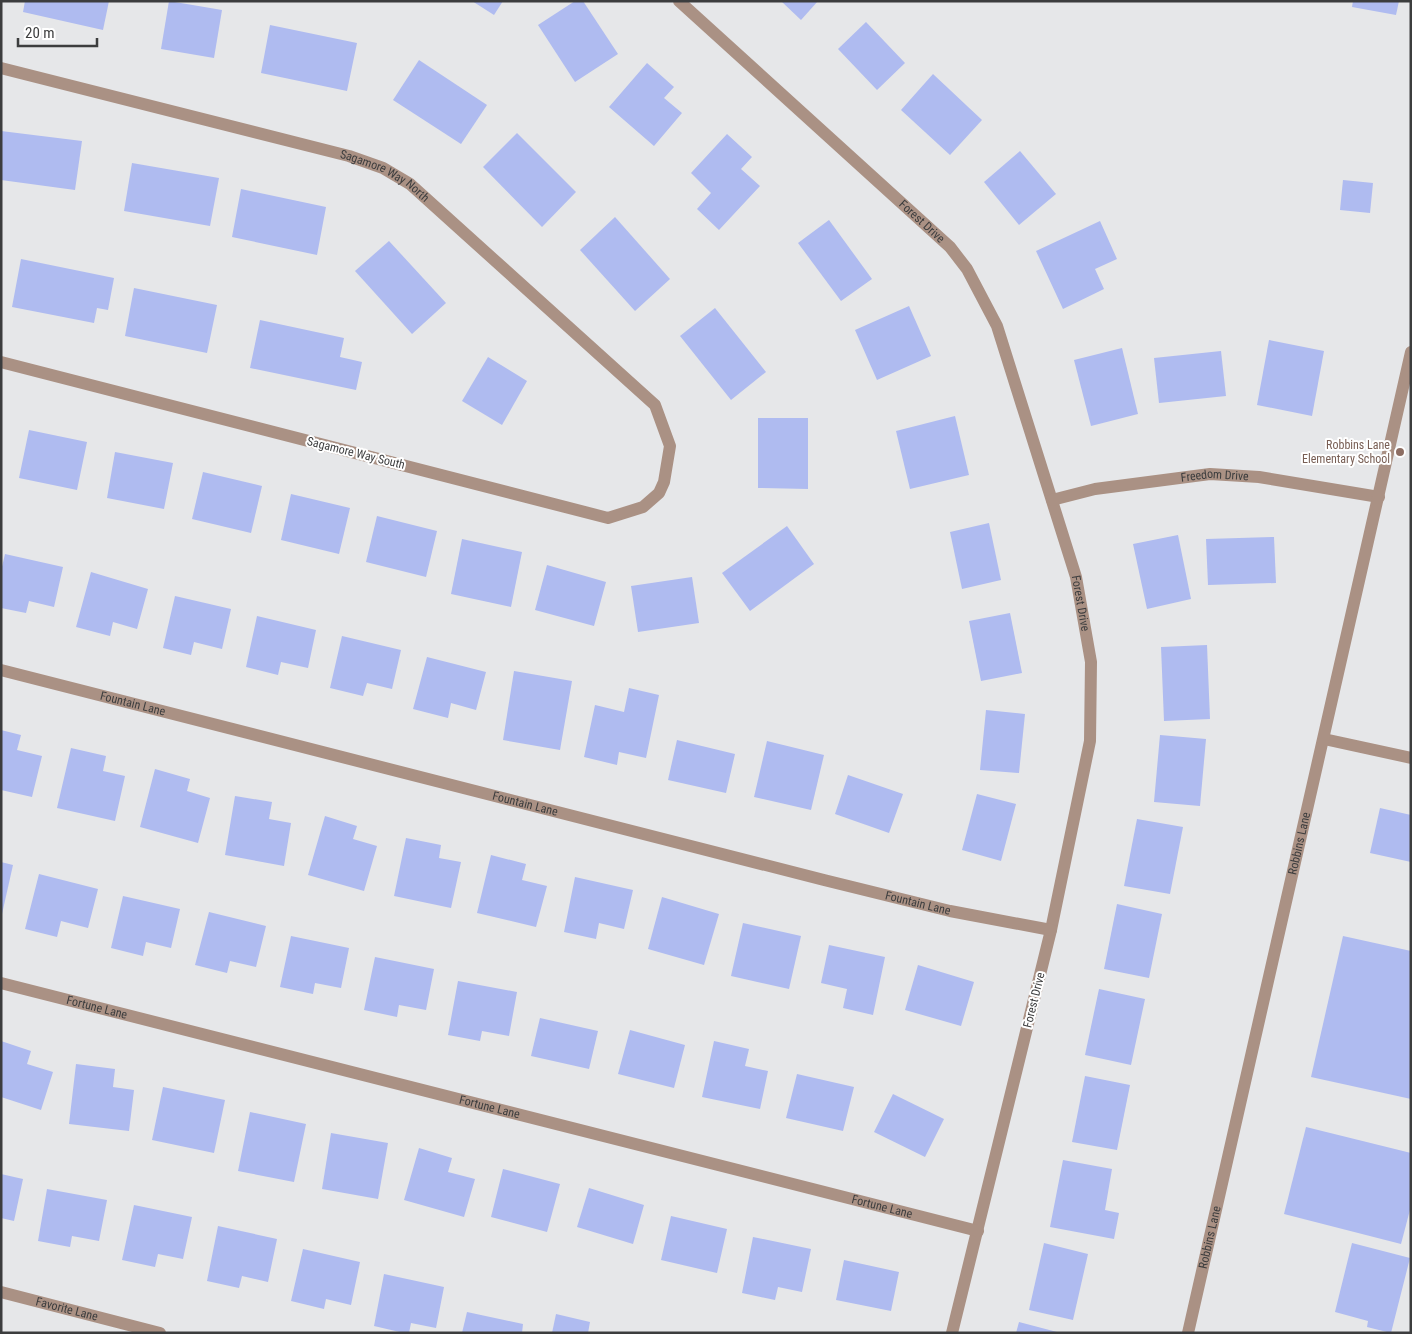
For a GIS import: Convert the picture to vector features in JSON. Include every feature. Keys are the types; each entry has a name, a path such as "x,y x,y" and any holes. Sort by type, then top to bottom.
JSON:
{"street":[{"name":"Forest Drive","path":"679,1 950,247 967,269 997,326 1076,577 1091,662 1090,741 1051,930 952,1333"},
{"name":"Sagamore Way North","path":"1,68 349,156 383,168 410,184 655,404 670,446"},
{"name":"Robbins Lane","path":"1188,1333 1411,352"},
{"name":"Sagamore Way South","path":"1,362 608,518 643,507 659,493 664,482 670,446"},
{"name":"Freedom Drive","path":"1052,500 1095,489 1210,474 1259,477 1379,497"},
{"name":"Fountain Lane","path":"1,670 824,880 950,911 1051,930"},
{"path":"1324,738 1411,758"},
{"name":"Fortune Lane","path":"1,983 978,1231"},
{"name":"Favorite Lane","path":"1,1292 160,1333"}],"building":[{"path":"25,1 109,1 103,30 23,12"},
{"path":"169,1 222,10 214,58 161,49"},
{"path":"472,1 503,1 494,15"},
{"path":"575,1 583,1 618,54 575,82 538,25"},
{"path":"781,1 818,1 801,20"},
{"path":"1353,1 1399,1 1396,15 1352,7"},
{"path":"866,22 905,63 877,90 838,49"},
{"path":"270,25 357,43 347,91 261,73"},
{"path":"419,60 487,105 461,144 393,100"},
{"path":"647,63 674,87 664,98 682,113 654,146 609,107"},
{"path":"933,74 982,120 950,155 901,110"},
{"path":"1,131 82,141 75,190 1,180"},
{"path":"517,133 576,192 542,227 483,167"},
{"path":"727,134 752,157 741,169 760,186 719,230 697,209 711,193 691,173"},
{"path":"1020,151 1056,194 1019,225 984,182"},
{"path":"132,163 219,178 210,226 124,211"},
{"path":"1343,180 1373,183 1370,213 1340,210"},
{"path":"241,189 326,207 317,255 232,237"},
{"path":"615,217 670,279 635,311 580,250"},
{"path":"829,220 872,279 841,301 798,243"},
{"path":"1100,221 1117,259 1095,269 1104,289 1063,309 1036,251"},
{"path":"389,241 446,303 412,334 355,271"},
{"path":"21,259 114,278 108,310 97,308 94,323 12,307"},
{"path":"134,288 217,305 207,353 125,336"},
{"path":"909,306 931,356 877,380 855,330"},
{"path":"715,308 766,372 731,400 680,336"},
{"path":"260,320 344,338 340,357 362,362 356,390 250,368"},
{"path":"1269,340 1324,351 1312,416 1257,405"},
{"path":"1122,348 1138,414 1091,426 1074,360"},
{"path":"1221,351 1226,396 1159,403 1154,358"},
{"path":"488,357 527,381 502,425 462,401"},
{"path":"955,416 969,475 910,489 896,431"},
{"path":"758,418 808,418 808,489 758,488"},
{"path":"29,430 87,442 77,490 19,478"},
{"path":"115,452 173,463 164,509 107,498"},
{"path":"203,472 262,486 251,533 192,519"},
{"path":"291,494 350,508 339,554 281,540"},
{"path":"377,516 437,531 426,577 366,562"},
{"path":"989,523 1001,580 962,589 950,532"},
{"path":"787,526 814,564 750,611 722,573"},
{"path":"1178,535 1191,599 1147,609 1133,544"},
{"path":"1274,537 1276,583 1208,585 1206,539"},
{"path":"462,539 522,552 511,607 451,594"},
{"path":"5,554 63,567 54,607 29,601 26,613 1,608 1,571"},
{"path":"547,565 606,582 594,626 535,610"},
{"path":"91,572 148,589 137,629 113,622 110,636 76,627"},
{"path":"692,577 699,623 638,632 631,586"},
{"path":"175,596 231,609 222,649 194,642 191,655 163,648"},
{"path":"1010,613 1022,673 981,681 969,621"},
{"path":"257,616 316,630 308,668 281,662 278,675 246,667"},
{"path":"342,636 401,650 392,689 367,683 363,696 330,688"},
{"path":"1207,645 1210,719 1164,721 1161,647"},
{"path":"427,657 486,672 476,710 451,703 448,718 413,709"},
{"path":"514,671 572,681 560,750 503,740"},
{"path":"629,688 659,695 646,758 619,752 617,765 584,757 595,705 624,712"},
{"path":"986,710 1025,714 1019,773 980,770"},
{"path":"1,730 21,735 17,750 42,756 32,797 1,790"},
{"path":"1160,735 1206,739 1200,806 1154,802"},
{"path":"677,740 735,754 726,793 668,780"},
{"path":"767,741 824,755 811,810 754,797"},
{"path":"71,748 106,756 103,771 125,776 115,821 57,808"},
{"path":"155,769 190,779 187,791 210,798 198,843 140,827"},
{"path":"848,775 903,794 889,833 835,814"},
{"path":"977,794 1016,804 1001,861 962,850"},
{"path":"235,796 272,802 269,819 291,823 284,866 225,855"},
{"path":"1380,808 1411,815 1411,862 1370,853"},
{"path":"325,816 357,826 353,839 377,846 364,891 308,875"},
{"path":"1137,819 1183,827 1170,894 1124,886"},
{"path":"406,838 441,845 439,858 461,862 451,908 394,896"},
{"path":"491,855 526,864 522,880 547,886 536,927 477,913"},
{"path":"1,862 13,865 2,914 1,914"},
{"path":"39,874 98,889 88,928 61,921 57,937 25,929"},
{"path":"575,877 633,890 624,929 599,923 596,939 564,932"},
{"path":"123,896 180,909 171,948 146,942 143,956 111,948"},
{"path":"662,897 719,914 704,965 648,949"},
{"path":"1117,904 1162,914 1149,978 1104,969"},
{"path":"209,912 266,926 256,967 230,961 227,973 195,965"},
{"path":"743,923 801,936 789,989 731,976"},
{"path":"291,936 349,948 341,988 315,983 313,994 280,987"},
{"path":"1343,936 1411,951 1411,1099 1311,1077"},
{"path":"829,945 885,957 873,1015 843,1008 847,989 821,983"},
{"path":"375,957 434,969 426,1010 399,1005 397,1017 364,1010"},
{"path":"918,965 974,982 961,1026 905,1010"},
{"path":"458,981 517,992 509,1036 482,1031 480,1041 448,1035"},
{"path":"1099,989 1145,999 1131,1065 1085,1055"},
{"path":"540,1018 598,1031 589,1069 531,1056"},
{"path":"630,1030 685,1045 674,1088 618,1074"},
{"path":"1,1041 31,1051 27,1064 53,1072 41,1110 1,1097"},
{"path":"714,1041 749,1049 745,1066 768,1071 760,1109 702,1097"},
{"path":"76,1064 115,1069 113,1087 134,1090 129,1131 69,1124"},
{"path":"797,1074 854,1087 843,1131 786,1118"},
{"path":"1085,1076 1130,1085 1117,1150 1072,1142"},
{"path":"163,1087 225,1100 214,1153 152,1140"},
{"path":"893,1094 944,1119 925,1157 874,1132"},
{"path":"250,1112 306,1124 294,1182 238,1171"},
{"path":"1306,1127 1411,1153 1411,1206 1401,1244 1284,1214"},
{"path":"331,1133 388,1143 378,1199 322,1189"},
{"path":"419,1148 452,1158 448,1172 475,1179 464,1217 404,1200"},
{"path":"1063,1160 1112,1169 1105,1210 1119,1213 1114,1239 1050,1227"},
{"path":"503,1169 560,1184 547,1232 491,1217"},
{"path":"1,1174 23,1179 14,1221 1,1218"},
{"path":"589,1188 644,1205 633,1244 577,1227"},
{"path":"47,1189 107,1200 99,1241 72,1236 70,1247 38,1241"},
{"path":"134,1205 192,1217 183,1259 158,1254 155,1267 122,1260"},
{"path":"671,1216 727,1229 717,1273 661,1260"},
{"path":"218,1226 277,1239 268,1282 242,1276 239,1288 207,1281"},
{"path":"753,1237 811,1249 802,1292 778,1287 775,1300 742,1293"},
{"path":"1044,1243 1088,1254 1073,1320 1029,1310"},
{"path":"1352,1243 1410,1258 1391,1333 1367,1327 1368,1321 1335,1312"},
{"path":"303,1249 360,1262 351,1305 326,1299 324,1309 291,1301"},
{"path":"844,1260 899,1272 891,1311 836,1300"},
{"path":"384,1274 444,1287 436,1328 411,1323 409,1333 404,1333 374,1326"},
{"path":"467,1312 523,1324 522,1333 462,1333"},
{"path":"556,1314 590,1322 588,1333 552,1333"},
{"path":"1019,1322 1057,1332 1057,1333 1016,1333"}],"place":[{"name":"Robbins Lane Elementary School","path":"1400,452"}]}
